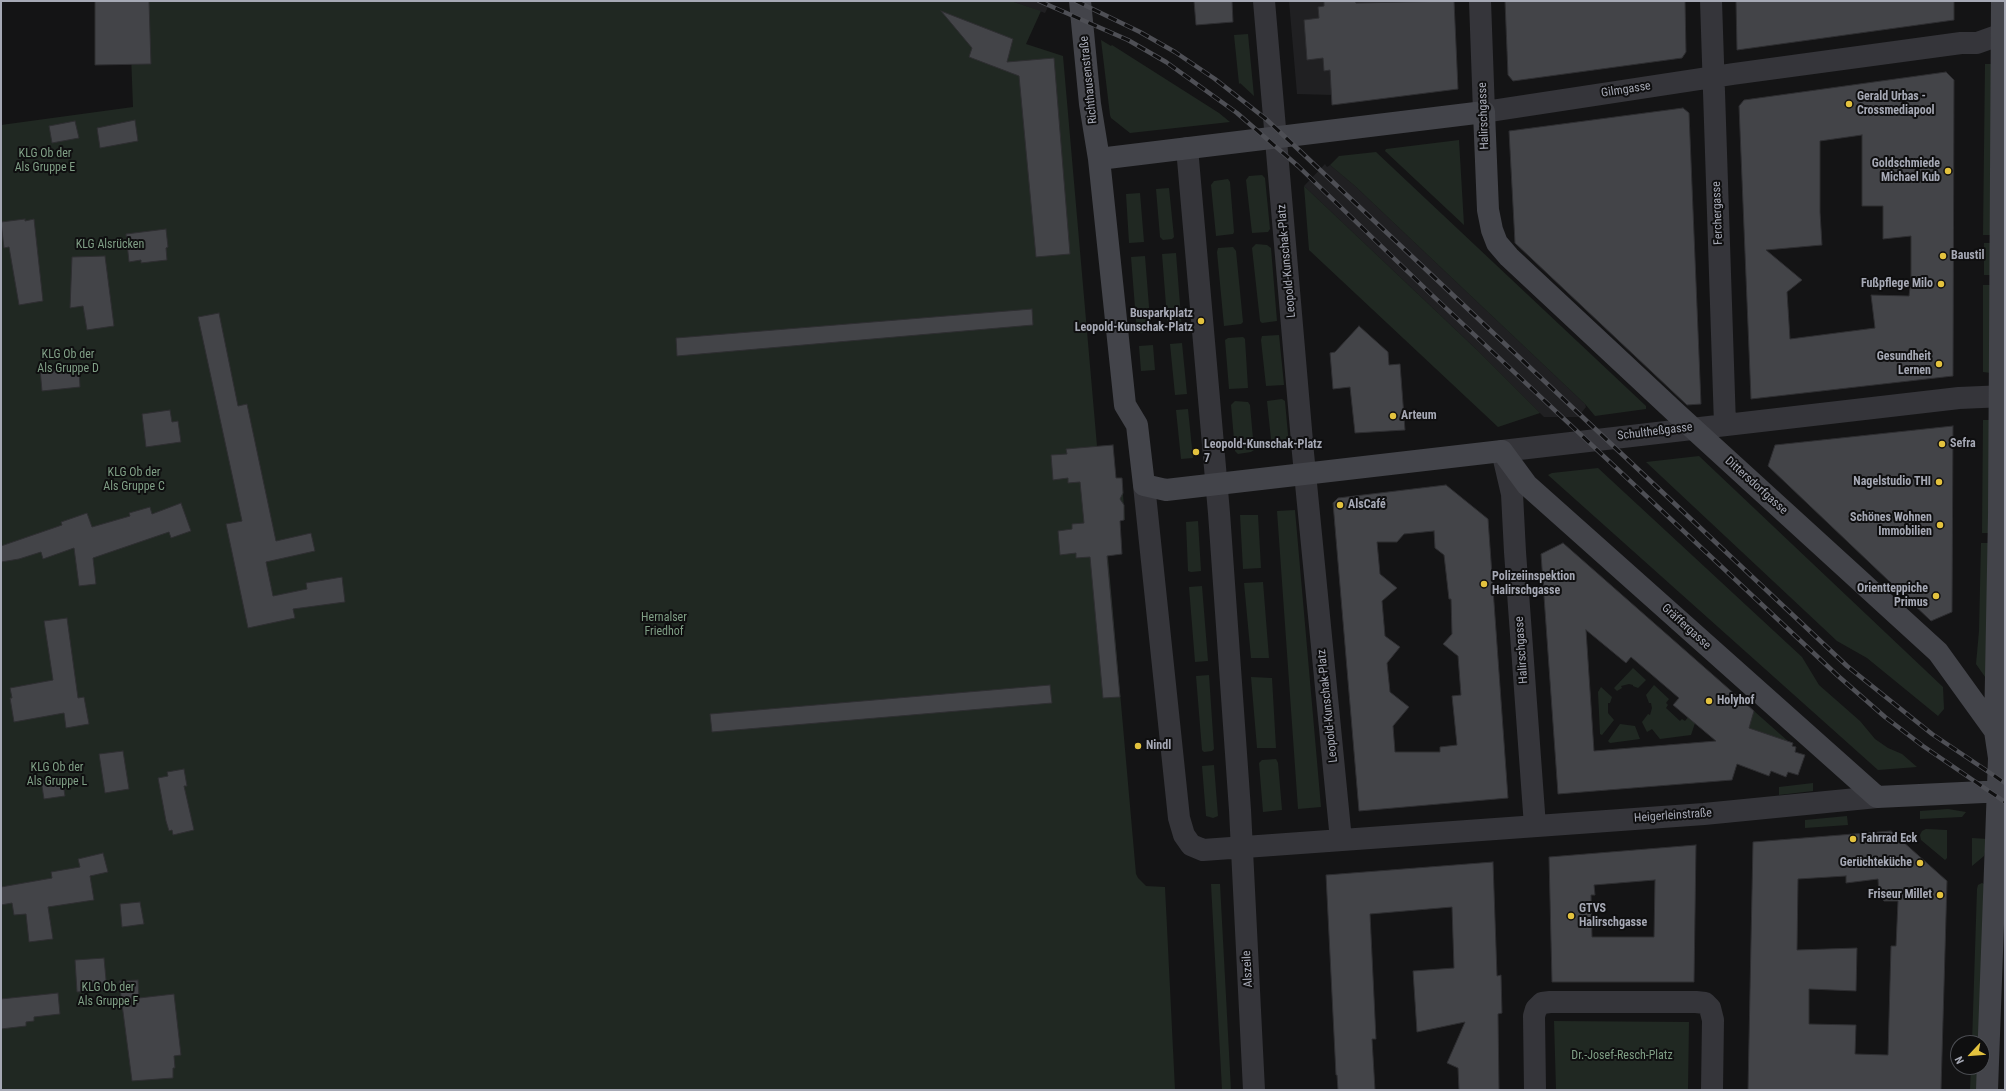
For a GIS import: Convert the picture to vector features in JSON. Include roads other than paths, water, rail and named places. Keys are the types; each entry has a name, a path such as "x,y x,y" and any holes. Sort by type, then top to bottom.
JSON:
{"street":[{"name":"Richthausenstraße","path":"1080,1 1090,104 1099,159"},
{"path":"1264,1 1276,136 1099,159 1125,405 1137,425 1179,818 1184,835 1191,845 1203,850 1341,840"},
{"name":"Halirschgasse","path":"1480,1 1488,210 1492,230"},
{"name":"Ferchergasse","path":"1711,1 1725,425"},
{"path":"1987,1090 1997,842 2001,791 1999,758 1995,731 2002,515 2004,34 2002,1"},
{"name":"Gilmgasse","path":"1276,136 1484,112 1714,77 1961,43 1977,43 2004,34"},
{"name":"Leopold-Kunschak-Platz","path":"1276,136 1306,474 1341,840"},
{"path":"1187,148 1217,484 1242,848"},
{"name":"Dittersdorfgasse","path":"1492,230 1497,243 1509,257 1692,428 1938,652 1995,731 2005,754"},
{"name":"Schultheßgasse","path":"1306,474 1959,398 2002,396"},
{"name":"Halirschgasse","path":"1502,451 1512,494 1535,826"},
{"name":"Gräffergasse","path":"1502,451 1527,485 1876,797"},
{"path":"1144,485 1166,490 1306,474"},
{"name":"Heigerleinstraße","path":"1341,840 1704,814 1876,797 2001,791"},
{"name":"Alszeile","path":"1242,848 1254,1090"},
{"path":"1535,1090 1534,1016 1536,1009 1542,1002 1696,1002 1705,1003 1710,1008 1713,1020 1712,1090"}],"railway":[{"path":"1039,1 1128,40 1166,62 1237,113 1298,166 1433,296 1837,675 1885,717 1923,746 2005,802"},
{"path":"1076,1 1140,32 1175,52 1215,79 1266,119 1847,666 1932,734 2005,783"}],"place":[{"name":"Gerald Urbas - Crossmediapool","path":"1849,104"},
{"name":"Goldschmiede Michael Kub","path":"1948,171"},
{"name":"Baustil","path":"1943,256"},
{"name":"Fußpflege Milo","path":"1941,284"},
{"name":"Busparkplatz Leopold-Kunschak-Platz","path":"1201,321"},
{"name":"Gesundheit Lernen","path":"1939,364"},
{"name":"Arteum","path":"1393,416"},
{"name":"Sefra","path":"1942,444"},
{"name":"Leopold-Kunschak-Platz 7","path":"1196,452"},
{"name":"Nagelstudio THI","path":"1939,482"},
{"name":"AlsCafé","path":"1340,505"},
{"name":"Schönes Wohnen Immobilien","path":"1940,525"},
{"name":"Polizeiinspektion Halirschgasse","path":"1484,584"},
{"name":"Orientteppiche Primus","path":"1936,596"},
{"name":"Holyhof","path":"1709,701"},
{"name":"Nindl","path":"1138,746"},
{"name":"Fahrrad Eck","path":"1853,839"},
{"name":"Gerüchteküche","path":"1920,863"},
{"name":"Friseur Millet","path":"1940,895"},
{"name":"GTVS Halirschgasse","path":"1571,916"}],"park label":[{"name":"KLG Ob der Als Gruppe E","path":"45,161"},
{"name":"KLG Alsrücken","path":"110,245"},
{"name":"KLG Ob der Als Gruppe D","path":"68,362"},
{"name":"KLG Ob der Als Gruppe C","path":"134,480"},
{"name":"Hernalser Friedhof","path":"664,625"},
{"name":"KLG Ob der Als Gruppe L","path":"57,775"},
{"name":"KLG Ob der Als Gruppe F","path":"108,995"},
{"name":"Dr.-Josef-Resch-Platz","path":"1622,1056"}]}
